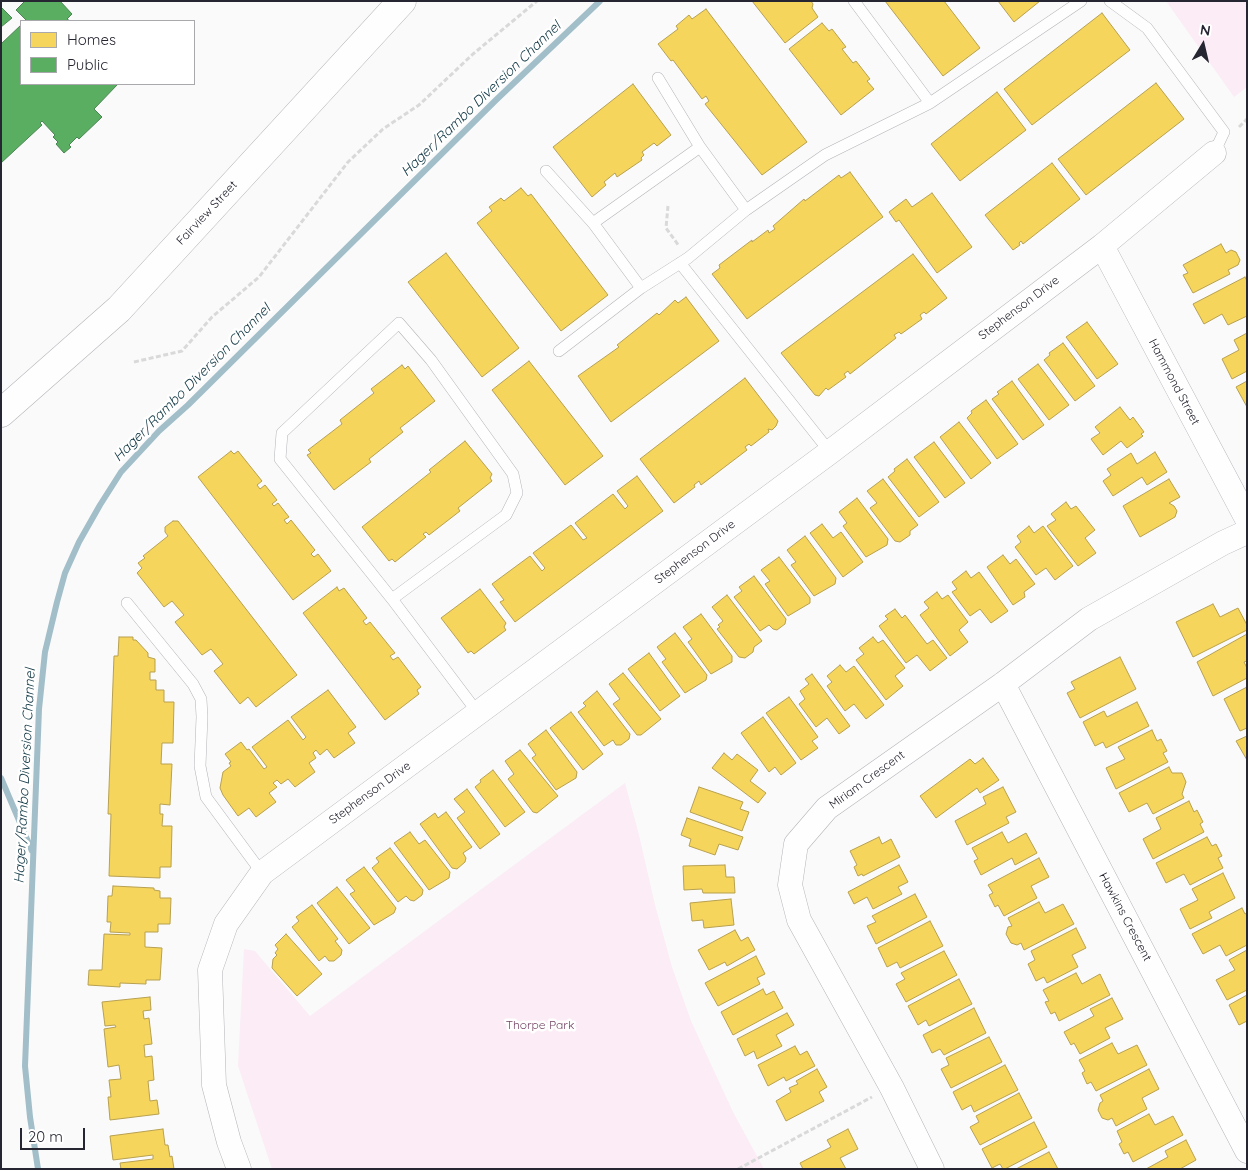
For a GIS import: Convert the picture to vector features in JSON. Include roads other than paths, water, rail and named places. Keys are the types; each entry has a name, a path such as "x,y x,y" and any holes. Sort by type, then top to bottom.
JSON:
{"main road":[{"name":"Fairview Street","path":"1,413 119,309 402,1"}],"street":[{"name":"Stephenson Drive","path":"239,1169 229,1142 214,1085 210,970 226,924 262,873 830,452 1102,246 1214,152"},
{"name":"Hammond Street","path":"1102,246 1247,519"},
{"name":"Miriam Crescent","path":"932,1169 892,1088 799,920 790,885 796,844 827,808 1003,684 1089,618 1223,543 1247,532"},
{"name":"Hawkins Crescent","path":"1003,684 1247,1151"}],"lane":[{"path":"854,1 930,103"},
{"path":"559,351 642,288 684,260 746,210 825,155 930,103 1081,1"},
{"name":"Stephenson Drive","path":"1110,1 1147,28 1224,132 1214,152"},
{"path":"658,78 700,147 746,210"},
{"path":"593,223 700,147"},
{"path":"546,171 593,223 642,288"},
{"path":"684,260 830,452"},
{"path":"392,599 506,515 517,493 514,474 431,360 399,323 282,433 280,459 392,599 478,713"},
{"path":"127,603 193,684 201,699 200,766 206,797 262,873"}],"waterway":[{"name":"Hager/Rambo Diversion Channel","path":"38,1169 25,1066 39,709 45,652 65,573 79,542 121,472 159,431 188,405 496,100 600,1"},
{"path":"1,778 32,851"}],"park label":[{"name":"Thorpe Park","path":"540,1025"}]}
